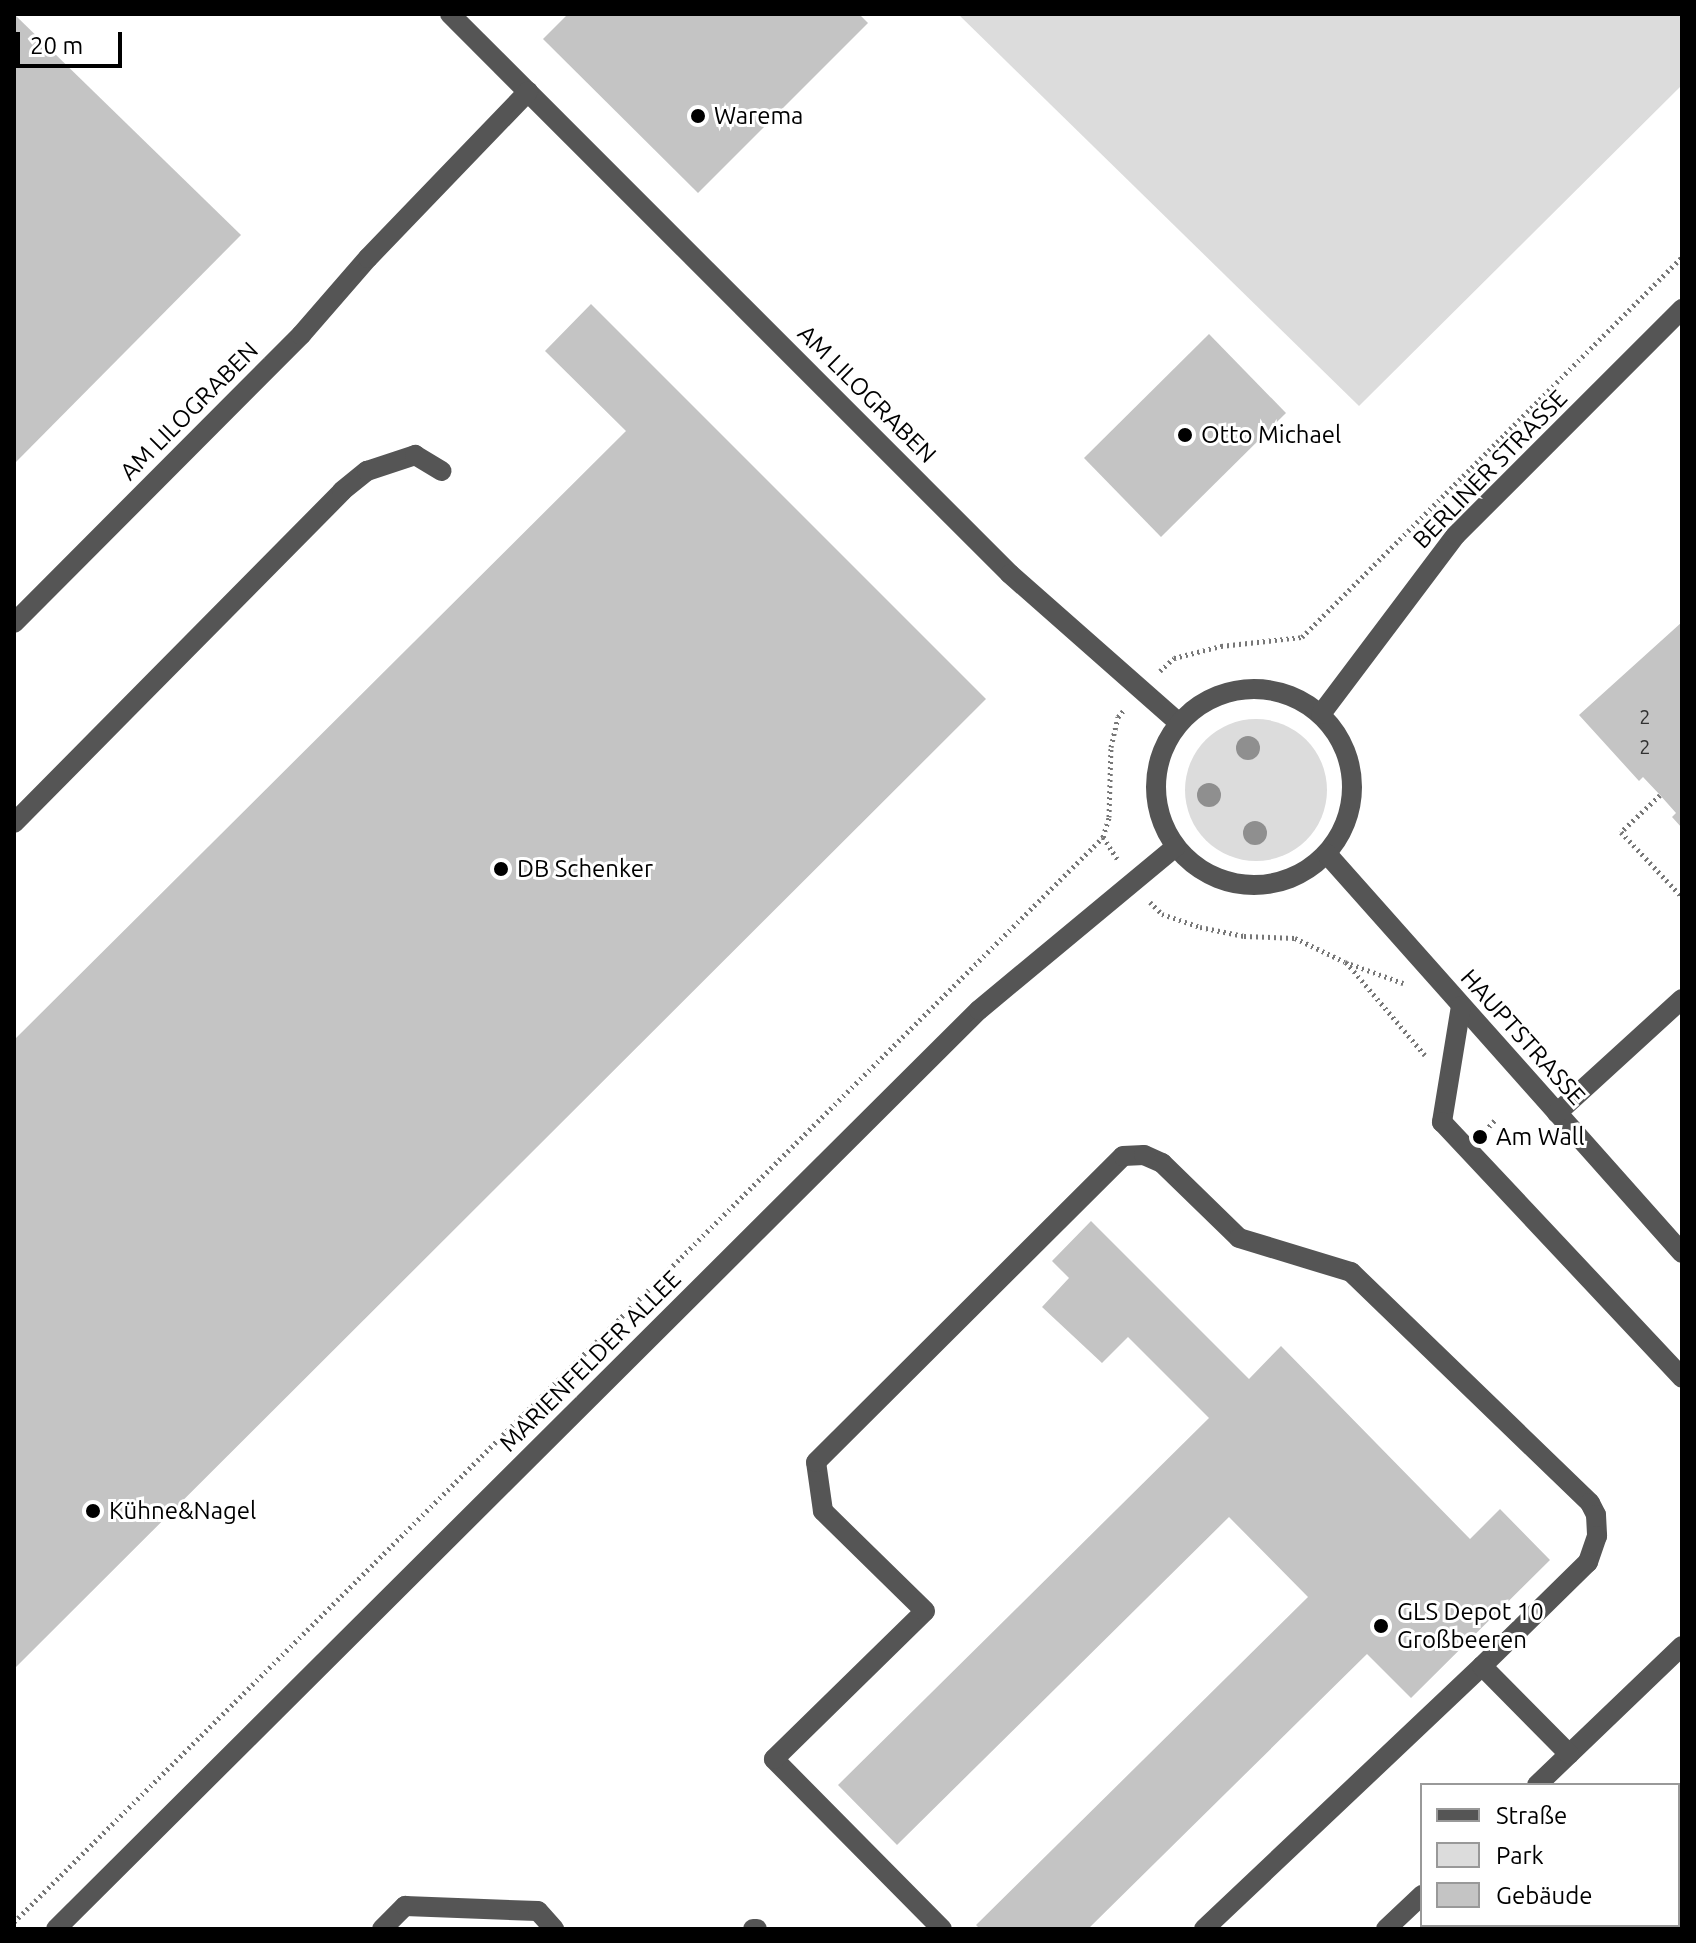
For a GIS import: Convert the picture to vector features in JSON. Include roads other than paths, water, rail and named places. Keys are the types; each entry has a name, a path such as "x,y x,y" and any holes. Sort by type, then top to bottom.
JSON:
{"street":[{"name":"AM LILOGRABEN","path":"450,14 1010,574 1179,723"},
{"name":"AM LILOGRABEN","path":"14,623 301,335 368,258 528,92"},
{"name":"BERLINER STRASSE","path":"1321,714 1456,535 1682,309"},
{"path":"14,823 342,491 367,471 391,460 415,455 442,471"},
{"path":"1248,689 1274,691 1299,699 1321,714 1340,738 1352,767 1353,799 1349,814 1344,829 1327,854 1305,873 1278,883 1250,886 1221,880 1196,867 1175,847 1160,817 1155,784 1162,751 1179,723 1211,699 1248,689"},
{"name":"MARIENFELDER ALLEE","path":"56,1929 979,1010 1175,847"},
{"name":"HAUPTSTRASSE","path":"1327,854 1682,1253"},
{"path":"1557,1113 1682,999"},
{"path":"1461,1006 1442,1122 1682,1378"},
{"path":"942,1929 774,1759 925,1611 823,1511 816,1462 1123,1156 1144,1155 1162,1163 1239,1238 1351,1272 1590,1503 1596,1515 1597,1536 1588,1562 1204,1929"},
{"path":"1539,1783 1682,1646"},
{"path":"1482,1666 1569,1754"},
{"path":"1386,1929 1420,1897"},
{"path":"382,1929 405,1906 538,1911 554,1929"}],"place":[{"name":"Warema","path":"698,116"},
{"name":"Otto Michael","path":"1185,435"},
{"name":"DB Schenker","path":"501,869"},
{"name":"Am Wall","path":"1480,1137"},
{"name":"Kühne&Nagel","path":"93,1511"},
{"name":"GLS Depot 10 Großbeeren","path":"1381,1626"}]}
